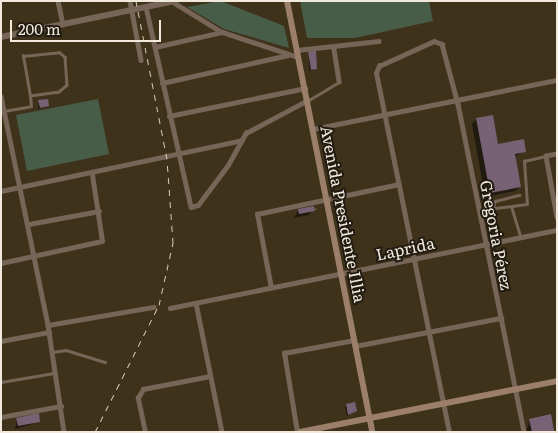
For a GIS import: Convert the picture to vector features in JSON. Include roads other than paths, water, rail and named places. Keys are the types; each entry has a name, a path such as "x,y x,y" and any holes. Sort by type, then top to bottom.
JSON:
{"main road":[{"name":"Avenida Presidente Illia","path":"287,1 328,200 372,432"},
{"path":"298,432 557,381"}],"street":[{"path":"58,1 63,24"},
{"path":"130,1 141,60"},
{"path":"1,37 174,1 222,32 288,55"},
{"path":"146,7 177,155 191,207 210,189 251,128 308,100"},
{"path":"155,48 222,32"},
{"name":"Gregoria Pérez","path":"384,115 376,70 421,46 434,41 442,44 480,210 524,432"},
{"path":"162,83 288,55 379,42"},
{"path":"334,49 339,82"},
{"path":"313,129 557,80"},
{"path":"169,116 305,88"},
{"path":"1,96 22,187 48,325 64,432"},
{"path":"384,115 449,432"},
{"path":"1,190 92,174 242,140"},
{"path":"557,154 546,156 557,217"},
{"path":"1,263 102,241 92,174"},
{"path":"271,288 257,214 399,184"},
{"path":"29,224 99,211"},
{"name":"Laprida","path":"170,308 557,230"},
{"path":"196,303 222,432"},
{"path":"48,325 153,307"},
{"path":"298,432 281,356 429,332 501,318"},
{"path":"1,341 49,332"},
{"path":"145,432 139,394 210,376"},
{"path":"1,417 61,406"}],"lane":[{"path":"3,111 32,106 30,96 24,56 59,52 65,57 67,85 59,92 30,96"},
{"path":"308,100 339,82"},
{"path":"480,210 512,208 527,204 524,160 546,156"},
{"path":"492,210 495,201 519,195"},
{"path":"512,208 521,237"},
{"path":"52,352 66,350 105,362"},
{"path":"1,382 55,373"}],"railway":[{"path":"95,432 159,305 173,243 167,159 136,1"}]}
